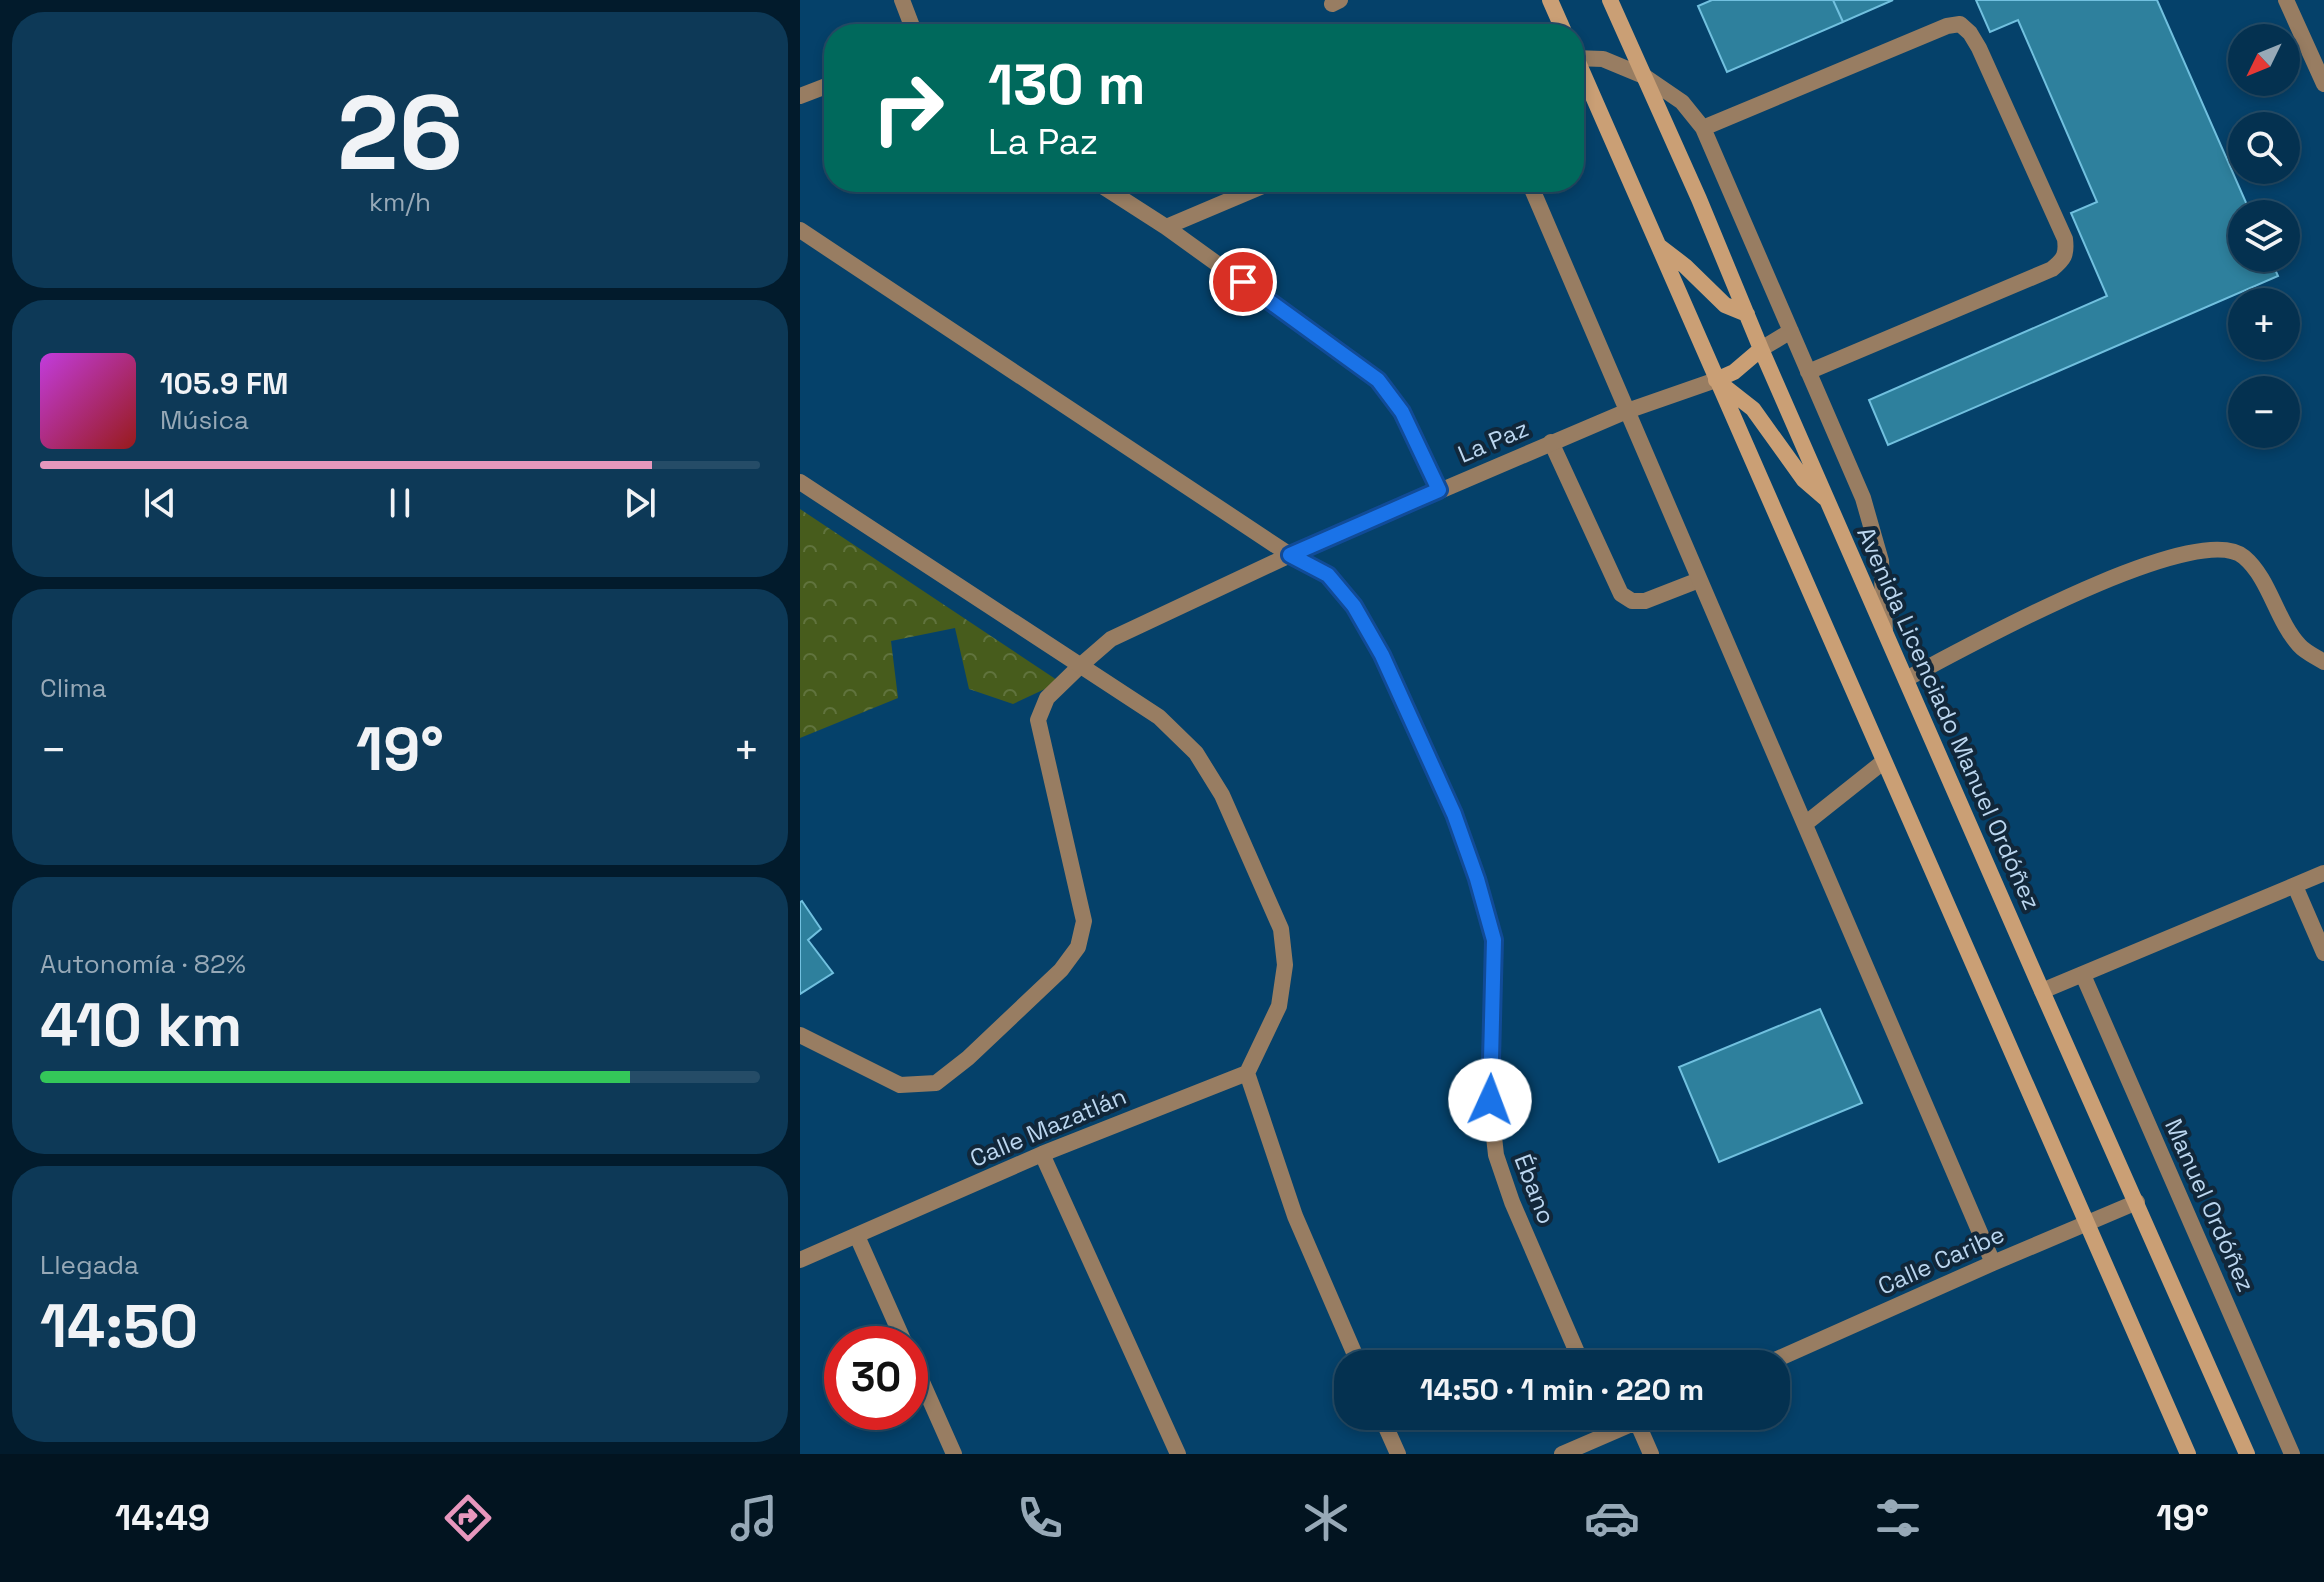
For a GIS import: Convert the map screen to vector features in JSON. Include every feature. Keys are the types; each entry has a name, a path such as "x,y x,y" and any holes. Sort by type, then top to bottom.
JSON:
{"main road":[{"path":"1550,0 1561,24"},
{"name":"Avenida Licenciado Manuel Ordóñez","path":"1610,0 2247,1454"},
{"path":"1584,76 2188,1454"},
{"path":"1658,245 1725,305 1747,314"},
{"path":"1716,380 1745,364 1761,349"},
{"path":"1716,380 1753,409 1804,480 1829,501"}],"street":[{"path":"902,0 911,24"},
{"path":"2286,0 2324,84"},
{"path":"1703,128 1947,26 1960,24 1979,48 2065,239 2067,251 2064,258 2052,269 1808,372"},
{"path":"1584,57 1603,59 1644,76 1682,102 1703,128 1863,498 1881,561 1885,631"},
{"path":"800,96 824,87"},
{"path":"1112,192 1166,227 1378,380 1402,412 1439,490"},
{"path":"1166,227 1248,192"},
{"path":"1533,192 1993,1263"},
{"name":"Ébano","path":"800,230 1290,555 1328,575 1354,606 1382,655 1454,814 1477,879 1494,940 1490,1100 1496,1155 1512,1202 1576,1350"},
{"path":"1761,349 1791,331"},
{"name":"La Paz","path":"800,1035 900,1085 936,1083 968,1058 1061,970 1078,947 1084,921 1038,720 1047,698 1111,639 1290,555 1551,442 1716,380"},
{"path":"1551,442 1621,594 1632,601 1645,601 1699,580"},
{"path":"800,482 1159,717 1196,753 1222,795 1281,929 1285,965 1279,1006 1247,1073 1295,1216 1353,1350"},
{"path":"1906,679 2082,588 2167,559 2217,548 2242,555 2256,572 2299,646 2324,662"},
{"path":"1805,824 1883,762"},
{"path":"2042,991 2324,873"},
{"path":"2295,886 2324,953"},
{"name":"Manuel Ordóñez","path":"2083,975 2292,1454"},
{"name":"Calle Mazatlán","path":"800,1260 1042,1154 1247,1073"},
{"path":"1042,1154 1178,1454"},
{"name":"Calle Caribe","path":"1790,1353 2137,1202"},
{"path":"857,1236 897,1326"},
{"path":"928,1396 954,1454"},
{"path":"1387,1430 1398,1454"},
{"path":"1562,1454 1599,1430"},
{"path":"1646,1430 1651,1454"}],"green space":[{"path":"800,509 1060,682 1013,704 969,689 955,628 891,641 898,698 800,738"}],"building":[{"path":"1712,0 1833,0 1843,22 1727,72 1698,6"},
{"path":"1833,0 1893,0 1843,22"},
{"path":"1976,0 2157,0 2228,162 2228,184 2238,184 2245,200 2228,200 2228,272 2276,272 2278,276 2250,288 2228,288 2228,298 1888,445 1869,400 2107,296 2071,213 2097,202 2018,20 1990,32"},
{"path":"800,902 821,929 808,940 833,973 800,994"},
{"path":"1820,1009 1862,1103 1719,1162 1679,1067"}],"route":[{"path":"1243,282 1378,380 1402,412 1439,490 1290,555 1328,575 1354,606 1382,655 1454,814 1494,940 1490,1100"}]}
